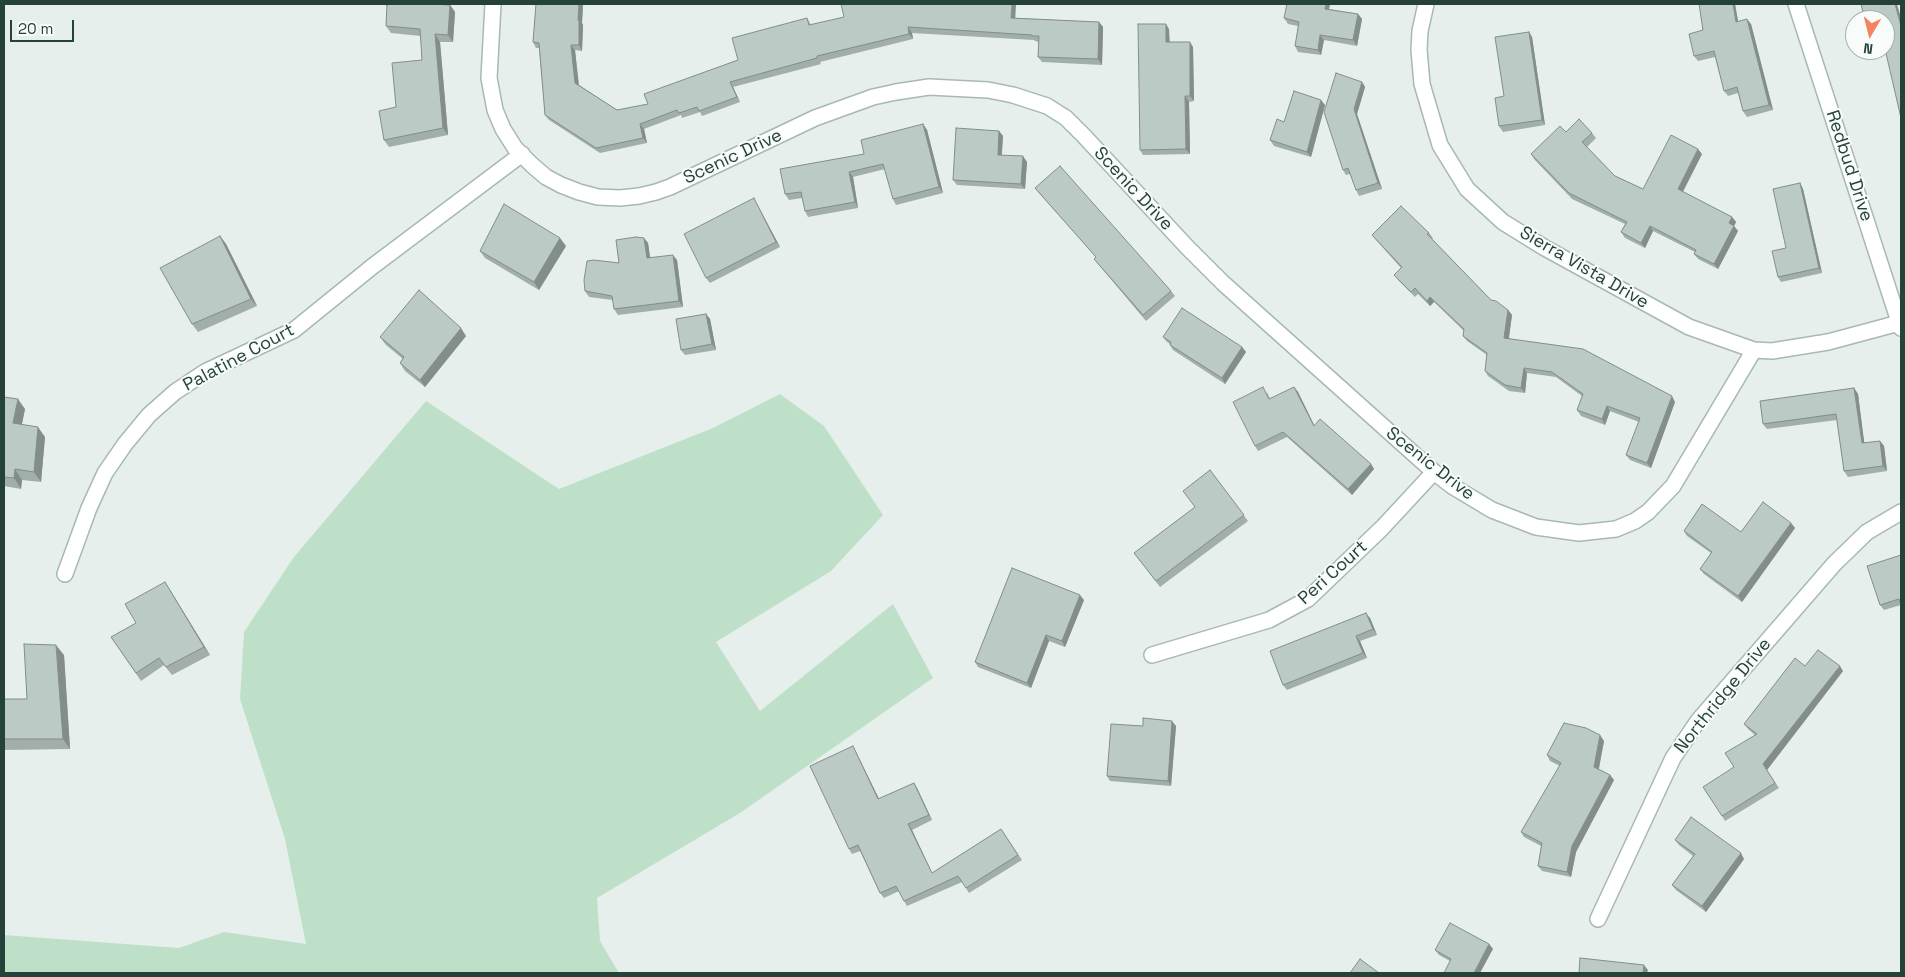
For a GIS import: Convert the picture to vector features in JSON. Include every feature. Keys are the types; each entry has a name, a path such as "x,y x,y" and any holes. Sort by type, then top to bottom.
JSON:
{"street":[{"name":"Scenic Drive","path":"493,4 489,78 492,95 503,129 510,141 546,177 561,185 598,197 620,198 639,196 670,187 815,118 873,97 896,92 929,87 988,90 1013,95 1047,106 1066,118 1084,136 1223,283 1434,472 1452,486 1492,510 1536,527 1579,533 1616,529 1635,521 1648,512 1673,486 1754,350"},
{"name":"Sierra Vista Drive","path":"1426,4 1420,31 1419,50 1422,84 1440,145 1467,189 1503,222 1545,248 1689,327 1754,350 1772,351 1800,347 1900,325"},
{"name":"Redbud Drive","path":"1796,4 1900,325"},
{"name":"Palatine Court","path":"66,574 88,508 105,473 125,444 149,415 175,392 205,372 294,330 373,266 522,154"},
{"name":"Peri Court","path":"1152,655 1269,620 1308,599 1382,528 1434,472"},
{"name":"Northridge Drive","path":"1598,919 1673,758 1698,722 1834,564 1867,532 1901,512"}],"green space":[{"path":"780,394 824,426 883,515 831,571 716,642 760,711 893,604 933,678 740,813 597,898 600,941 619,973 4,973 4,935 179,948 224,932 306,944 285,839 240,699 244,632 294,557 426,401 559,489 713,428"}],"building":[{"path":"387,4 450,5 448,35 435,34 443,128 384,140 379,111 396,107 392,63 422,60 420,29 386,26"},
{"path":"536,4 579,4 579,45 571,45 575,83 617,110 648,104 644,94 738,60 732,38 807,18 809,25 844,17 841,4 1012,4 1011,18 1099,22 1098,59 1038,57 1039,36 908,27 909,34 817,56 817,58 730,82 737,97 699,111 697,107 679,113 677,110 640,124 643,138 596,148 545,115 539,43 533,42"},
{"path":"1287,4 1326,4 1325,9 1358,14 1353,40 1320,35 1318,50 1295,46 1299,22 1284,18"},
{"path":"1699,4 1733,4 1736,22 1747,19 1769,105 1743,111 1737,87 1724,91 1714,51 1694,56 1689,34 1703,30"},
{"path":"1861,4 1895,4 1901,26 1901,118 1888,60 1895,60 1895,10 1862,10"},
{"path":"1138,24 1166,24 1166,42 1190,42 1190,96 1185,96 1186,149 1140,150"},
{"path":"1529,32 1542,120 1499,126 1495,98 1504,96 1495,37"},
{"path":"1336,73 1362,82 1354,109 1378,183 1356,190 1348,168 1343,170 1324,112"},
{"path":"1294,91 1321,100 1307,152 1270,140 1277,119 1284,122"},
{"path":"1579,119 1592,133 1582,142 1615,176 1643,189 1671,135 1698,149 1678,189 1732,217 1729,223 1734,226 1714,264 1694,254 1696,250 1650,226 1641,243 1621,232 1627,222 1569,193 1531,154 1560,126 1566,132"},
{"path":"923,124 939,187 893,199 883,164 849,172 855,202 805,211 801,192 785,194 780,169 864,154 861,140"},
{"path":"956,128 999,131 998,155 1023,156 1021,184 953,180"},
{"path":"1060,166 1171,291 1143,315 1094,259 1096,257 1035,188"},
{"path":"1800,183 1819,268 1778,277 1772,251 1786,248 1773,189"},
{"path":"754,198 776,242 706,278 684,234"},
{"path":"504,204 560,238 534,282 480,251"},
{"path":"1401,206 1429,233 1427,234 1491,300 1496,301 1508,310 1504,338 1583,349 1672,396 1647,463 1626,455 1640,418 1607,406 1602,419 1577,410 1583,394 1552,372 1524,368 1521,388 1505,385 1485,371 1487,353 1463,336 1464,329 1430,297 1427,301 1415,288 1411,292 1394,275 1402,267 1372,235"},
{"path":"220,236 251,299 192,324 160,268"},
{"path":"636,237 644,238 647,258 673,255 679,301 614,309 612,296 585,291 584,280 587,261 619,263 616,240"},
{"path":"419,290 461,328 420,380 400,363 404,357 380,337"},
{"path":"1182,308 1242,347 1222,378 1170,345 1171,342 1163,337"},
{"path":"706,314 712,344 681,350 676,319"},
{"path":"1263,387 1269,399 1294,387 1314,426 1320,419 1371,464 1348,489 1283,432 1255,446 1233,402"},
{"path":"1854,388 1862,443 1880,441 1883,466 1844,471 1836,414 1763,424 1760,401"},
{"path":"4,397 18,399 13,423 38,427 34,472 15,469 14,478 4,477"},
{"path":"1210,470 1244,515 1156,581 1134,553 1195,507 1183,491"},
{"path":"1763,502 1791,523 1738,596 1700,569 1712,552 1684,531 1702,504 1741,532"},
{"path":"1901,555 1901,604 1899,599 1880,605 1867,566"},
{"path":"1012,568 1080,595 1062,641 1046,635 1027,683 975,662"},
{"path":"165,582 204,647 166,667 159,658 136,673 111,637 136,623 125,604"},
{"path":"1366,613 1373,629 1356,636 1363,653 1283,685 1270,651"},
{"path":"24,644 56,645 63,739 4,739 4,699 27,699"},
{"path":"1818,650 1840,666 1763,764 1775,783 1722,816 1703,787 1734,767 1725,753 1757,734 1744,724 1795,658 1805,666"},
{"path":"1143,718 1172,721 1168,781 1107,776 1111,724 1143,726"},
{"path":"1564,723 1586,728 1600,735 1594,767 1610,775 1572,846 1567,872 1538,866 1542,843 1521,832 1561,763 1547,755"},
{"path":"853,746 878,799 914,783 929,815 908,824 932,873 1001,829 1018,855 966,888 958,876 904,901 896,886 880,893 858,845 849,849 810,766"},
{"path":"1691,817 1741,853 1702,906 1672,885 1695,854 1675,840"},
{"path":"1450,923 1489,944 1474,973 1444,973 1451,959 1435,950"},
{"path":"1580,958 1644,965 1643,973 1579,973"},
{"path":"1360,959 1379,973 1350,973"}]}
